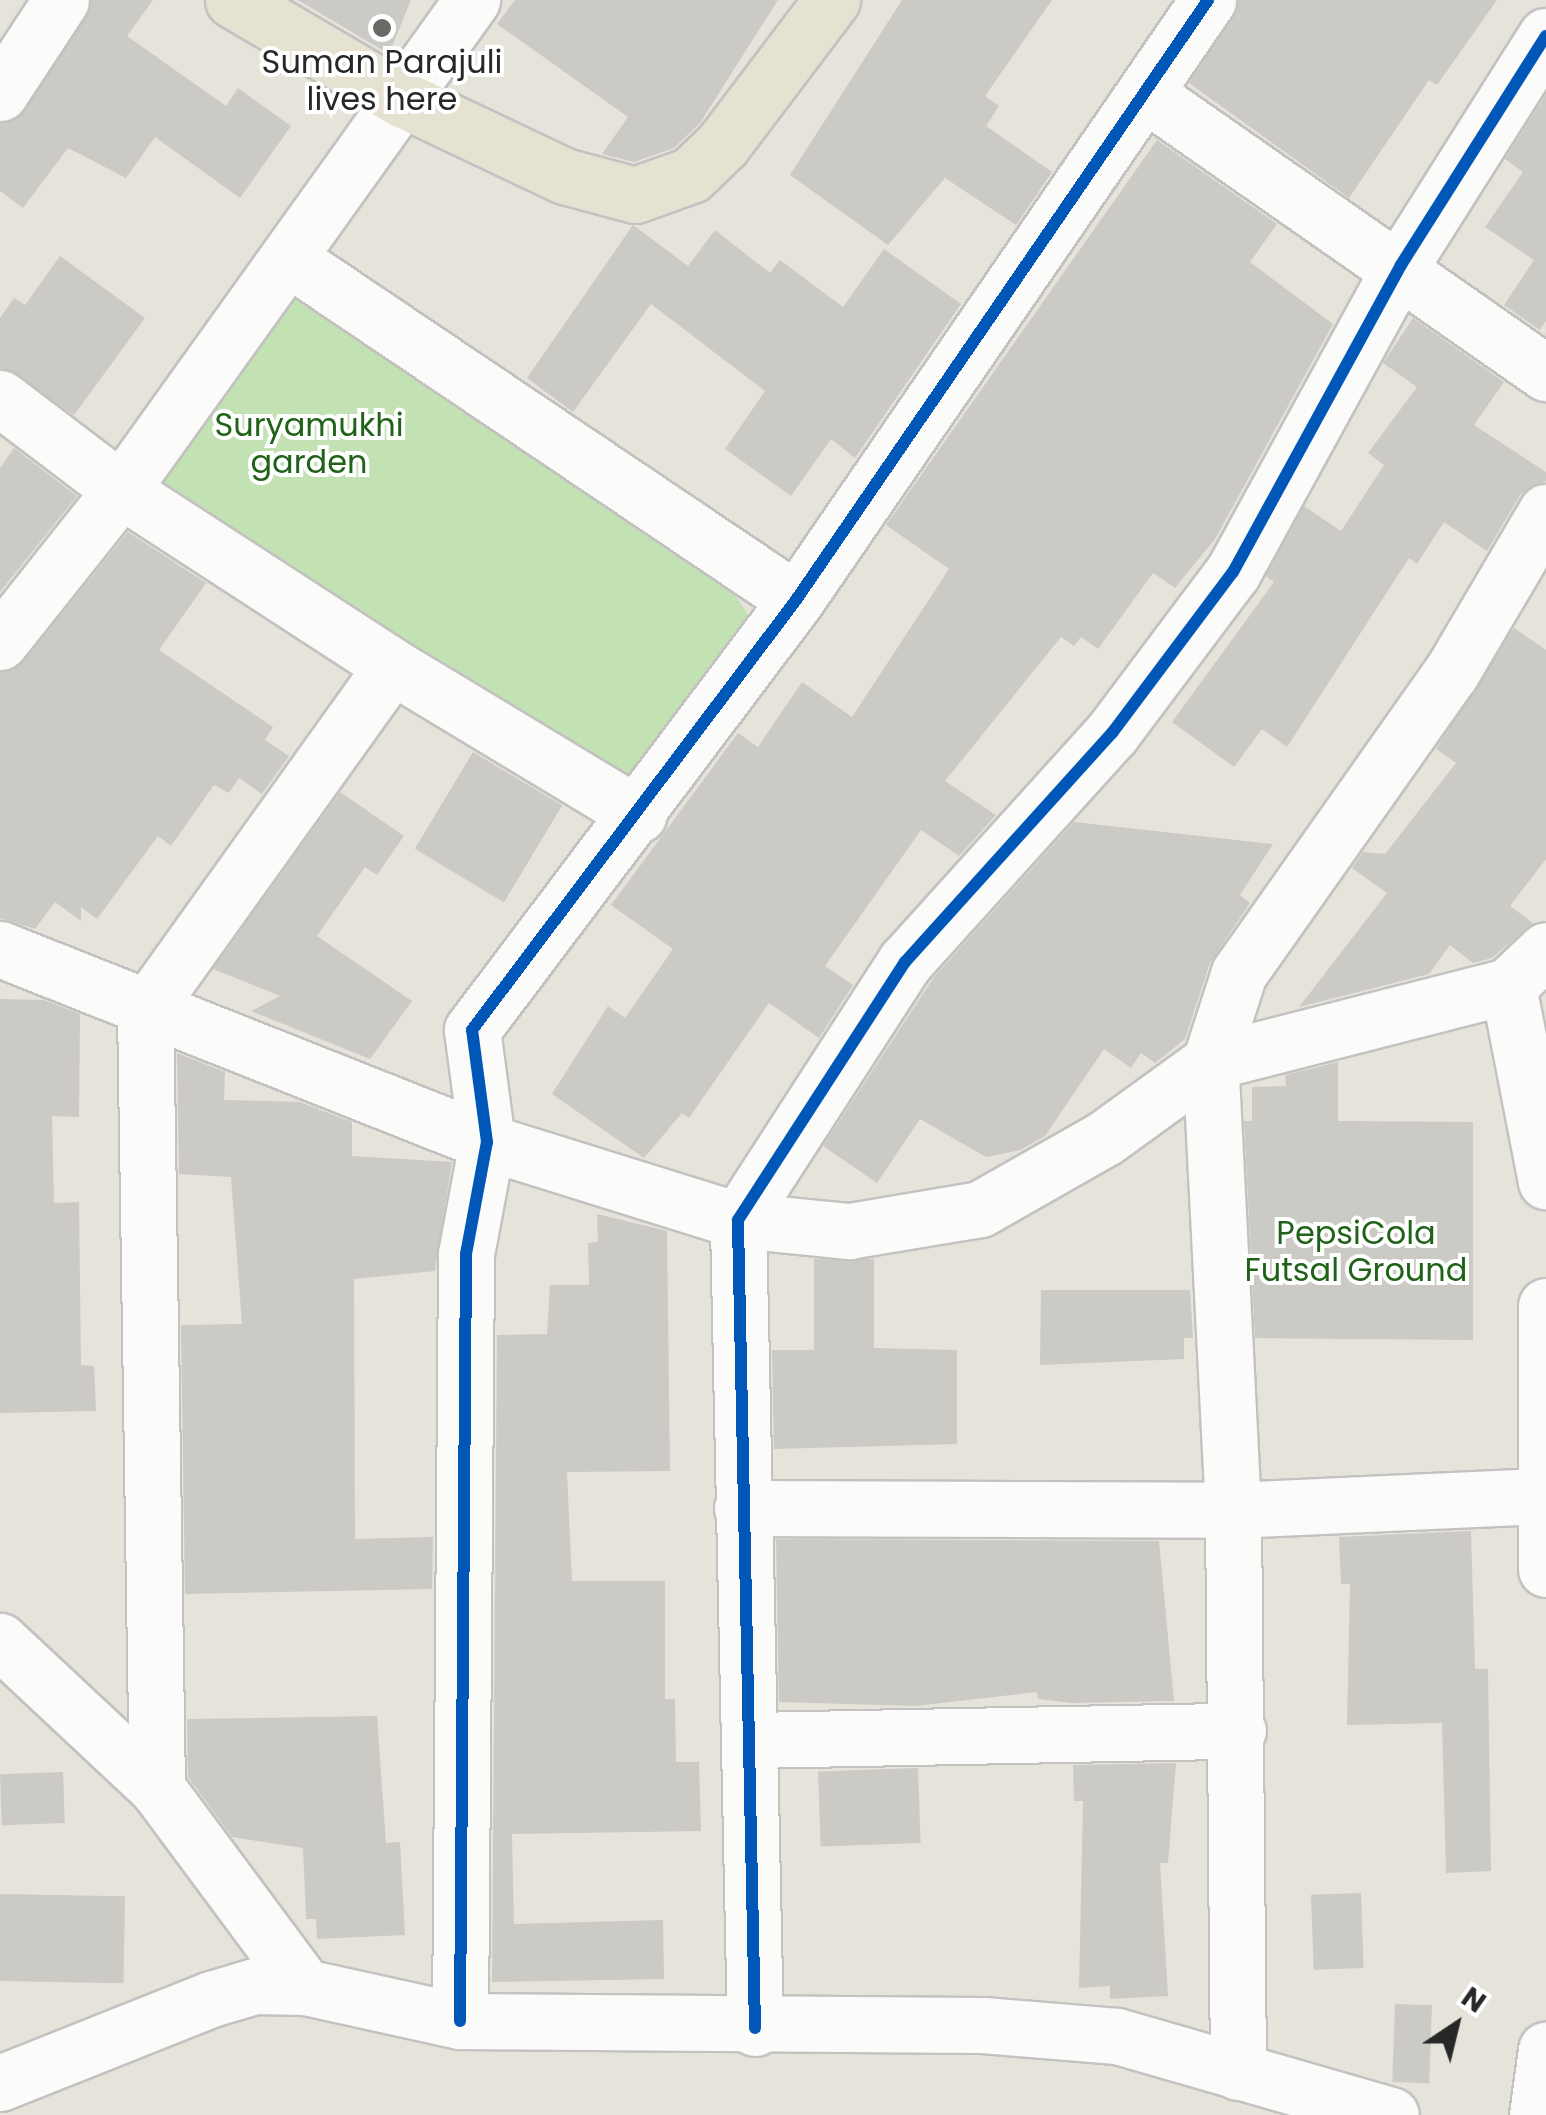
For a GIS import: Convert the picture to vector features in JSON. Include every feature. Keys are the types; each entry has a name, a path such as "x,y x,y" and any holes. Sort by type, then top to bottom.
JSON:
{"main road":[{"path":"233,0 402,100 564,176 635,195 691,175 724,144 832,0"}],"street":[{"path":"0,93 61,0"},
{"path":"0,642 121,490 472,0"},
{"path":"460,2021 466,1254 488,1142 472,1030 639,815 796,600 1208,0"},
{"path":"755,2028 752,1740 742,1508 738,1220 905,962 1112,733 1233,572 1401,265 1546,36"},
{"path":"1146,94 1401,265 1546,373"},
{"path":"288,258 796,600"},
{"path":"0,398 121,490 392,666 639,815"},
{"path":"1238,2072 1238,1731 1233,1510 1210,1062 1239,973 1451,673 1546,512"},
{"path":"157,1788 145,1011 392,666"},
{"path":"0,949 145,1011 488,1142 738,1220 850,1231 980,1209 1105,1138 1210,1062 1527,968 1546,1181"},
{"path":"1546,1306 1546,1569"},
{"path":"742,1508 1233,1510 1544,1496"},
{"path":"0,1641 157,1788 304,1988"},
{"path":"752,1740 1238,1731"},
{"path":"0,2083 210,1999 255,1986 304,1988 460,2021 755,2028 982,2026 1117,2036 1391,2115"},
{"path":"1537,2115 1546,2050"}],"green space":[{"name":"Suryamukhi garden","path":"294,292 735,595 754,624 622,792 166,490 153,460"}],"building":[{"path":"92,0 153,0 127,36 226,106 238,88 291,126 240,198 155,137 126,178 68,148 23,208 0,191 0,124 26,110"},
{"path":"298,0 411,0 389,54"},
{"path":"515,0 778,0 700,123 674,148 634,162 602,154 628,117 497,24"},
{"path":"902,0 1052,0 985,96 999,106 986,126 1052,172 1016,225 945,178 888,245 790,175"},
{"path":"1239,0 1497,0 1437,85 1429,80 1349,198 1189,83"},
{"path":"1546,94 1546,321 1540,330 1504,305 1534,260 1485,227 1523,172 1505,159"},
{"path":"1157,140 1277,224 1250,262 1333,324 1215,539 1175,588 1153,573 1098,649 1081,637 1074,646 1061,637 945,781 996,815 959,856 921,830 825,966 853,985 819,1038 769,1003 689,1118 682,1113 644,1158 552,1094 608,1006 625,1018 673,949 611,905 738,733 758,747 802,682 852,717 949,569 886,525"},
{"path":"633,225 688,266 715,230 770,273 780,260 843,307 884,249 961,304 855,458 831,439 791,496 725,449 765,391 651,304 573,412 527,378"},
{"path":"60,256 145,318 74,415 0,367 0,318 14,298 25,305"},
{"path":"1413,318 1504,382 1474,425 1546,472 1546,481 1520,495 1487,551 1444,522 1417,564 1409,558 1287,747 1262,729 1234,767 1172,722 1274,582 1266,576 1304,506 1341,531 1384,465 1368,453 1417,387 1383,363"},
{"path":"14,448 77,496 0,592 0,468"},
{"path":"128,532 206,583 159,650 273,727 265,740 289,756 262,794 239,778 229,793 214,785 171,846 158,836 97,919 81,907 81,921 55,902 35,929 0,918 0,672 24,661"},
{"path":"1514,628 1546,650 1546,859 1510,906 1533,923 1492,958 1473,963 1450,945 1429,974 1299,1007 1387,893 1352,868 1363,852 1385,854 1456,763 1436,749"},
{"path":"473,752 562,806 504,902 415,849"},
{"path":"340,792 404,836 377,875 365,867 317,936 412,1001 370,1059 251,1011 280,996 213,969"},
{"path":"1074,822 1273,844 1240,895 1250,903 1210,963 1185,1039 1155,1063 1141,1053 1131,1068 1104,1049 1045,1136 1020,1150 986,1157 920,1119 877,1183 823,1146 934,977"},
{"path":"0,999 44,1000 80,1014 79,1117 52,1116 54,1203 79,1202 81,1365 94,1366 96,1411 0,1413"},
{"path":"177,1053 225,1072 224,1100 300,1102 352,1122 352,1156 452,1162 435,1271 354,1279 355,1539 433,1537 432,1589 185,1594 181,1325 242,1324 231,1177 179,1174"},
{"name":"PepsiCola Futsal Ground","path":"1338,1062 1338,1121 1473,1122 1473,1340 1255,1338 1244,1121 1252,1121 1252,1087 1286,1086 1285,1075"},
{"path":"597,1214 667,1231 670,1471 567,1472 572,1581 665,1581 665,1699 675,1699 676,1762 699,1762 701,1831 512,1834 514,1924 663,1920 664,1979 492,1982 497,1335 547,1334 550,1285 589,1285 588,1243 598,1242"},
{"path":"814,1259 874,1259 874,1348 957,1350 957,1444 774,1449 772,1350 814,1350"},
{"path":"1041,1290 1190,1290 1193,1338 1184,1338 1184,1359 1040,1365"},
{"path":"1471,1531 1475,1669 1488,1669 1491,1871 1446,1873 1442,1723 1347,1725 1350,1584 1341,1584 1339,1537"},
{"path":"776,1539 1159,1541 1174,1701 1072,1703 1038,1699 1037,1692 915,1706 779,1702"},
{"path":"377,1716 386,1843 400,1842 405,1935 317,1939 316,1919 306,1919 303,1848 232,1837 188,1777 187,1719"},
{"path":"1176,1763 1168,1863 1160,1863 1168,1996 1110,1999 1110,1986 1079,1988 1083,1801 1074,1801 1073,1765"},
{"path":"918,1768 921,1843 821,1846 818,1771"},
{"path":"63,1772 65,1823 2,1825 0,1774"},
{"path":"1361,1893 1364,1968 1314,1970 1311,1895"},
{"path":"0,1894 125,1896 123,1983 0,1981"},
{"path":"1395,2004 1432,2005 1429,2083 1392,2082"}],"cycle path":[{"path":"460,2021 466,1254 487,1142 472,1030 796,600 1208,0"},
{"path":"755,2028 738,1220 905,962 1112,733 1233,572 1401,265 1546,36"}],"place":[{"name":"Suman Parajuli lives here","path":"382,28"}]}
